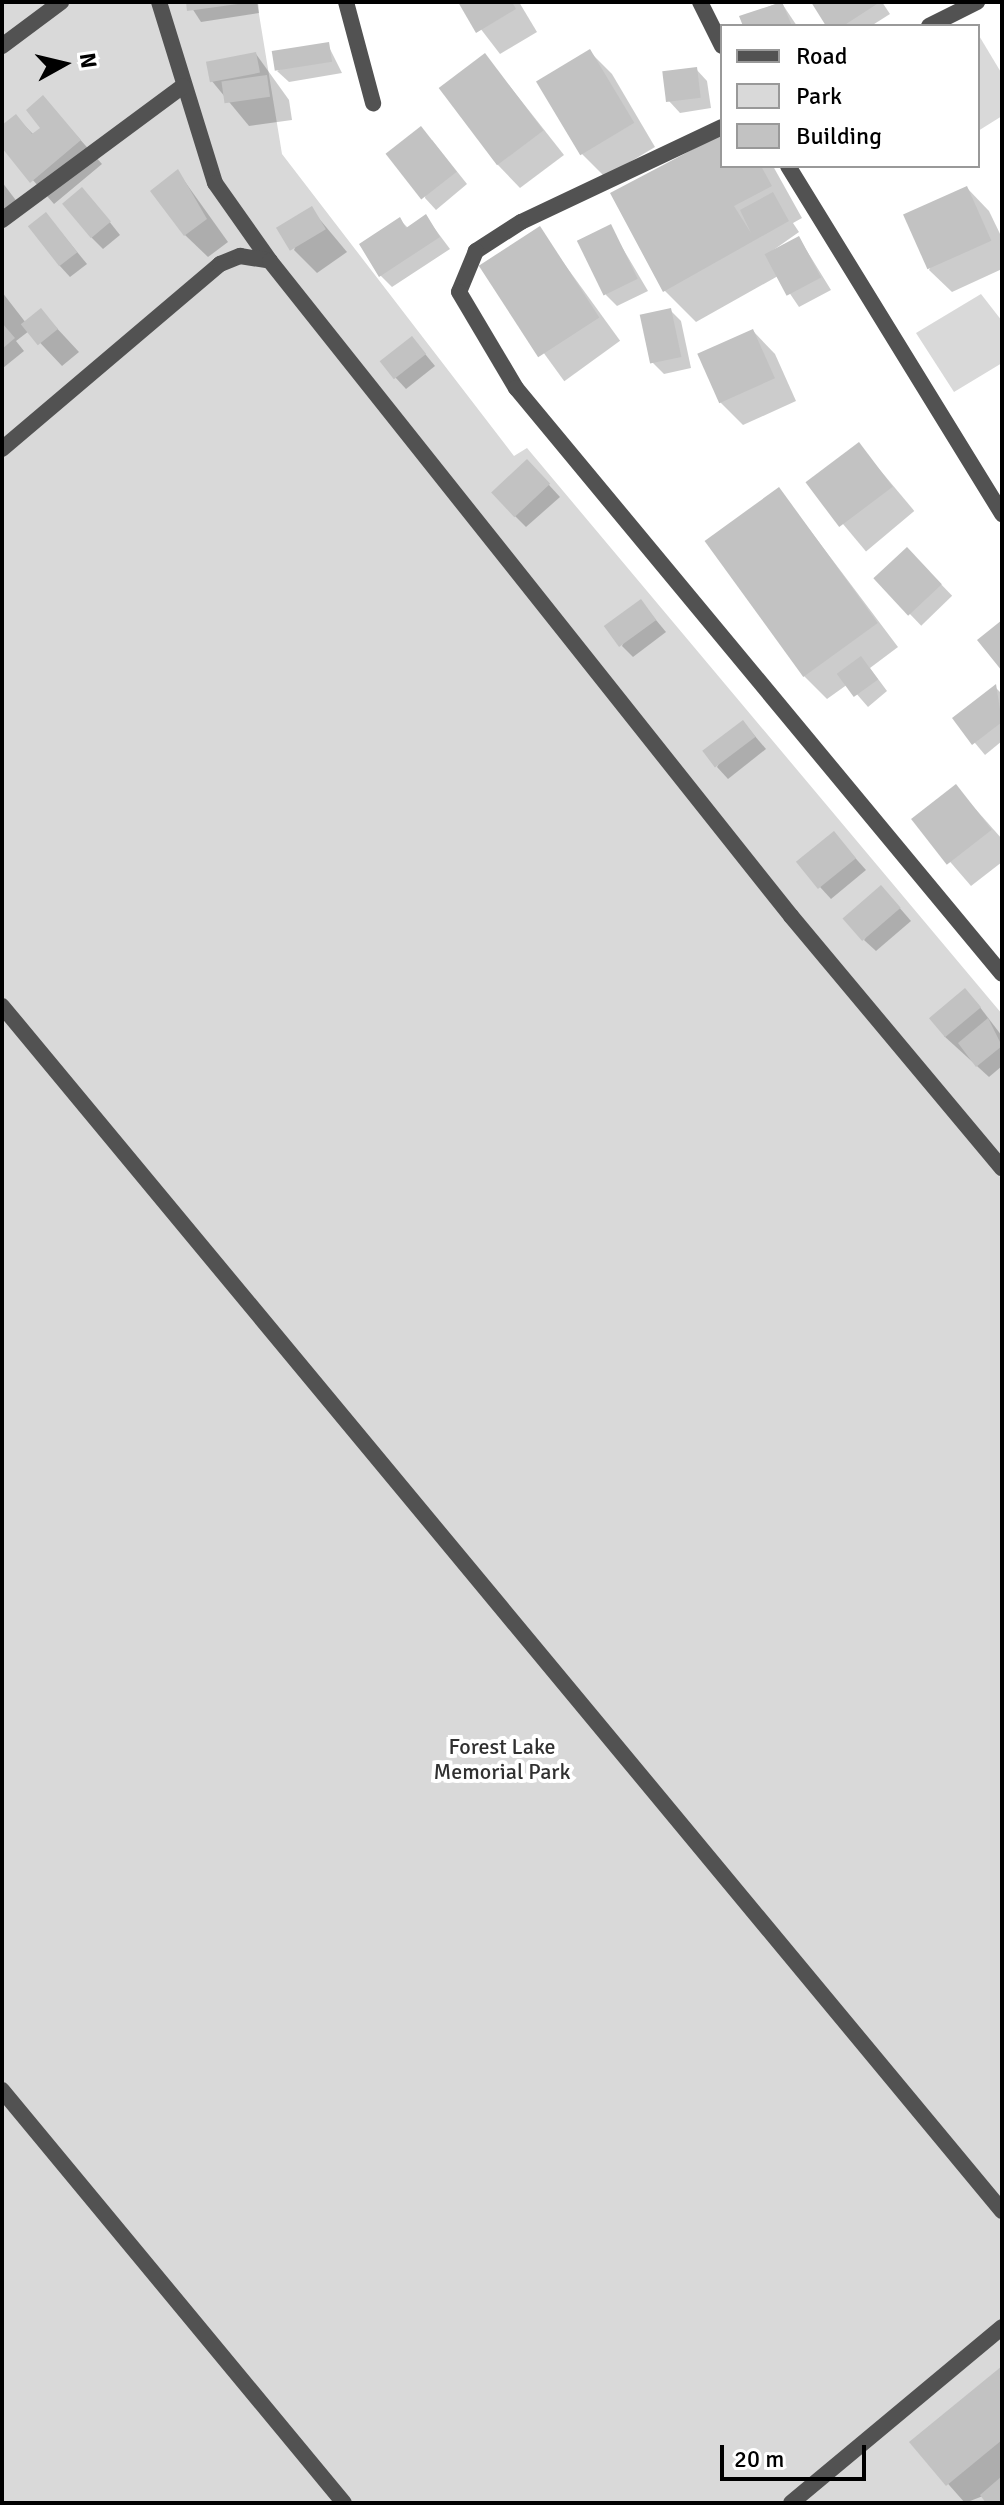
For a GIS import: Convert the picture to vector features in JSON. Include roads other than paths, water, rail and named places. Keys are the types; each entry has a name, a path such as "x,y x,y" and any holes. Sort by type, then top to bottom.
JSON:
{"street":[{"path":"2,46 61,2"},
{"path":"159,2 215,183 270,261 791,916 1002,1168"},
{"path":"346,2 373,103"},
{"path":"700,2 720,42"},
{"path":"933,24 977,2"},
{"path":"2,220 183,86"},
{"path":"720,128 521,222 476,251 459,292 516,388 1002,974"},
{"path":"789,168 1002,514"},
{"path":"2,449 220,264 240,256 270,261"},
{"path":"2,1006 1002,2211"},
{"path":"2,2090 344,2503"},
{"path":"791,2503 1002,2327"}],"park label":[{"name":"Forest Lake Memorial Park","path":"502,1758"}]}
